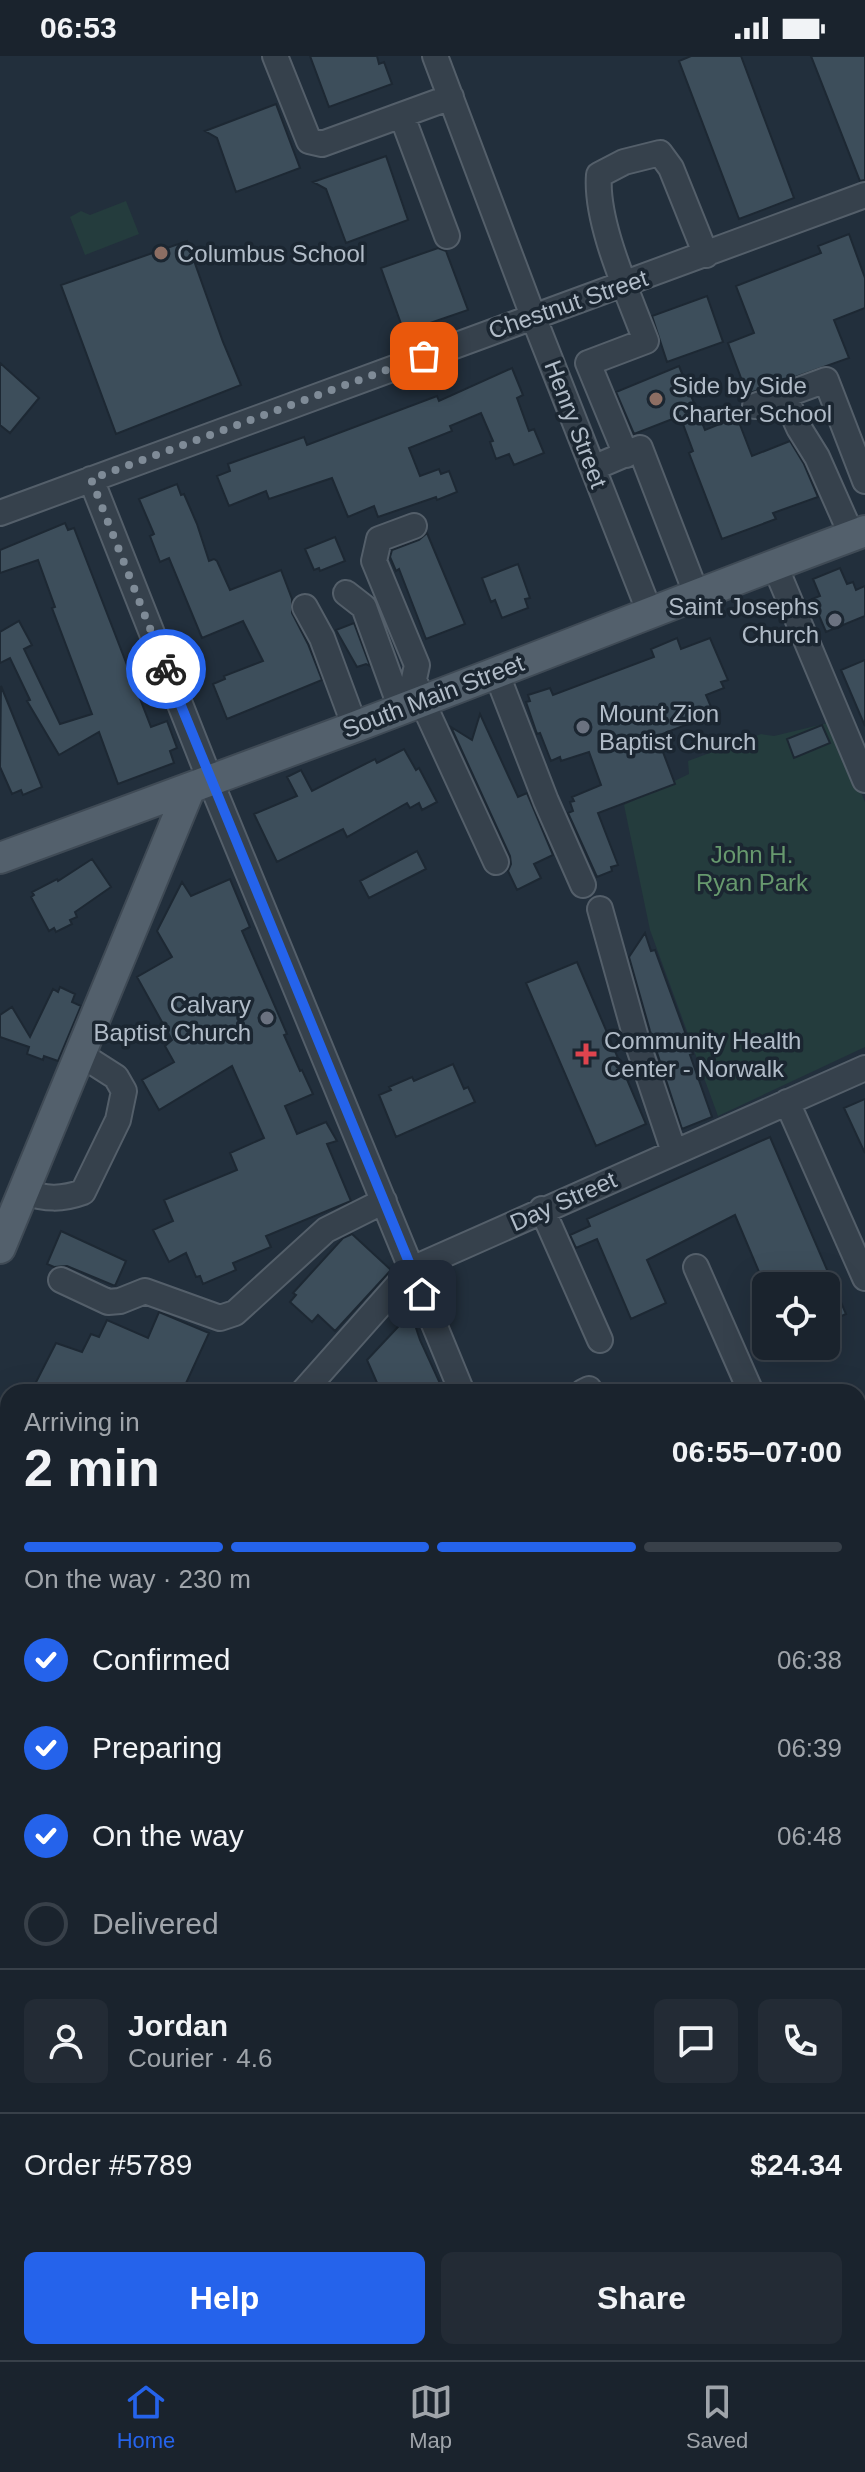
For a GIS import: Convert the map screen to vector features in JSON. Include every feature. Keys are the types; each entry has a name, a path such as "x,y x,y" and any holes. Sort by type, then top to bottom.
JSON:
{"main road":[{"name":"South Main Street","path":"0,858 355,727 696,593 859,534"},
{"path":"2,1239 200,784"}],"street":[{"path":"275,56 309,141 322,144 451,97"},
{"name":"Henry Street","path":"435,56 650,613"},
{"path":"402,116 447,236"},
{"path":"626,455 588,363 646,341 624,285 598,191 599,175 624,162 660,153 671,168 706,255"},
{"name":"Chestnut Street","path":"0,513 865,195"},
{"path":"755,406 826,380 865,481"},
{"path":"784,395 799,428 859,534"},
{"path":"593,468 640,448 696,593"},
{"path":"91,479 200,784 384,1201 459,1384"},
{"path":"412,705 417,665 374,561 379,539 414,526"},
{"path":"775,566 865,780"},
{"path":"346,593 364,607 412,705 496,862"},
{"path":"305,607 322,638 355,727"},
{"path":"496,672 546,801 583,885"},
{"path":"600,909 638,1045 674,1152"},
{"path":"23,1192 48,1199 67,1198 83,1192 118,1120 124,1091 116,1077 80,1054"},
{"name":"Day Street","path":"310,1384 412,1269 865,1068"},
{"path":"787,1102 865,1278"},
{"path":"61,1280 108,1302 120,1301 145,1291 220,1318 235,1313 326,1230 384,1201"},
{"path":"542,1209 600,1340"},
{"path":"696,1267 747,1384"}],"green space":[{"path":"126,201 139,234 85,255 70,217 81,211 90,215"},
{"name":"John H. Ryan Park","path":"832,722 865,802 865,1047 718,1116 650,930 624,805 689,774 688,761 761,734 774,736"}],"building":[{"path":"310,56 377,56 379,64 384,62 392,84 329,107"},
{"path":"691,56 741,56 794,198 739,219 679,61"},
{"path":"811,56 865,56 865,180 860,181"},
{"path":"276,104 300,168 236,192 217,138 205,131"},
{"path":"386,156 408,220 346,243 326,189 313,182"},
{"path":"849,234 865,278 865,308 834,320 849,358 747,394 728,343 754,333 736,286 821,253 818,246"},
{"path":"187,241 241,385 116,434 61,285"},
{"path":"438,248 446,251 468,310 404,332 381,268"},
{"path":"707,296 723,342 667,362 652,316"},
{"path":"0,363 39,398 10,433 0,425"},
{"path":"679,366 705,430 737,417 752,456 790,441 818,497 773,513 776,519 722,539 689,453 693,451 680,416 634,434 616,392"},
{"path":"512,368 523,395 517,398 529,431 534,429 544,453 514,465 509,454 496,459 490,442 493,441 481,413 450,426 452,431 409,448 420,476 439,469 441,474 449,471 457,492 437,500 436,497 378,517 374,506 348,517 332,478 269,499 266,491 229,506 217,476 230,471 228,464 304,437 307,445 437,396 439,401"},
{"path":"177,484 197,524 209,561 217,561 230,590 281,570 292,599 292,613 322,680 227,719 213,684 225,679 224,676 263,661 243,621 202,638 169,558 160,562 150,536 154,534 139,499"},
{"path":"65,523 68,530 74,528 151,727 167,721 177,748 170,751 174,763 118,784 99,732 59,755 27,701 30,700 10,658 0,663 0,632 19,621 32,645 24,649 60,724 92,714 52,608 55,607 38,560 0,573 0,550"},
{"path":"427,533 465,624 426,639 399,569 396,571 390,557 392,550 419,540"},
{"path":"335,537 345,561 320,571 319,568 314,570 305,549"},
{"path":"518,564 530,598 525,599 528,608 502,618 495,600 491,602 482,578"},
{"path":"840,568 847,584 853,582 856,590 865,586 865,616 826,632 812,599 820,596 813,579"},
{"path":"354,623 370,666 357,667 336,630"},
{"path":"677,638 681,649 710,638 728,680 721,682 724,688 706,695 714,714 657,736 675,784 598,813 618,865 597,877 568,813 573,811 572,797 601,785 589,752 551,761 540,733 537,734 526,702 530,701 528,695 550,688 553,695 654,657 651,649"},
{"path":"865,660 865,726 841,670"},
{"path":"1,686 42,787 23,795 21,790 12,794 0,767"},
{"path":"480,714 518,797 527,793 553,855 534,864 541,878 517,890 508,871 510,856 451,727 472,740"},
{"path":"822,725 830,743 794,758 787,739"},
{"path":"404,749 416,770 419,768 437,802 422,810 419,803 410,808 407,803 347,837 343,829 277,862 254,814 297,796 287,777 301,770 312,791 375,759 377,763"},
{"path":"417,851 426,869 369,898 360,881"},
{"path":"92,859 111,887 75,912 77,917 70,920 72,924 56,932 54,928 49,931 31,897 34,895 32,892 58,881"},
{"path":"230,879 250,927 242,931 287,1034 284,1035 313,1094 285,1106 297,1134 326,1122 337,1141 327,1144 351,1201 266,1236 271,1247 233,1263 236,1270 203,1284 200,1276 196,1277 186,1253 169,1262 153,1230 173,1221 164,1200 237,1170 230,1153 264,1138 232,1066 159,1110 142,1080 174,1062 165,1046 172,1040 137,977 172,957 157,931 182,882 191,896"},
{"path":"645,933 651,951 655,950 693,1054 690,1055 712,1117 682,1129 629,957"},
{"name":"Community Health Center - Norwalk","path":"577,962 646,1124 596,1146 526,983"},
{"path":"60,987 75,994 72,1002 81,1006 58,1061 27,1054 29,1047 0,1037 0,1015 12,1007 30,1037 53,989 58,992"},
{"path":"453,1064 464,1089 468,1087 475,1102 396,1137 379,1095 412,1077 414,1081"},
{"path":"865,1099 865,1153 844,1108"},
{"path":"770,1137 828,1272 759,1272 735,1215 647,1260 666,1303 631,1319 597,1239 576,1248 570,1235 590,1226 587,1219"},
{"path":"61,1231 126,1261 115,1286 67,1266 47,1264"},
{"path":"352,1234 391,1270 335,1331 318,1315 312,1322 290,1302 296,1295 293,1293 343,1238"},
{"path":"840,1300 846,1314 840,1317"},
{"path":"159,1312 209,1333 186,1384 35,1384 56,1343 82,1352 91,1334 99,1337 107,1320 148,1338"},
{"path":"411,1313 440,1384 378,1384 367,1360"}],"way so far":[{"path":"166,669 91,479 424,356"}],"place":[{"name":"Columbus School","path":"161,253"},
{"name":"Side by Side Charter School","path":"656,399"},
{"name":"Saint Josephs Church","path":"835,620"},
{"name":"Mount Zion Baptist Church","path":"583,727"},
{"name":"Calvary Baptist Church","path":"267,1018"},
{"name":"Community Health Center - Norwalk","path":"586,1054"}],"route":[{"path":"166,669 422,1294"}]}
